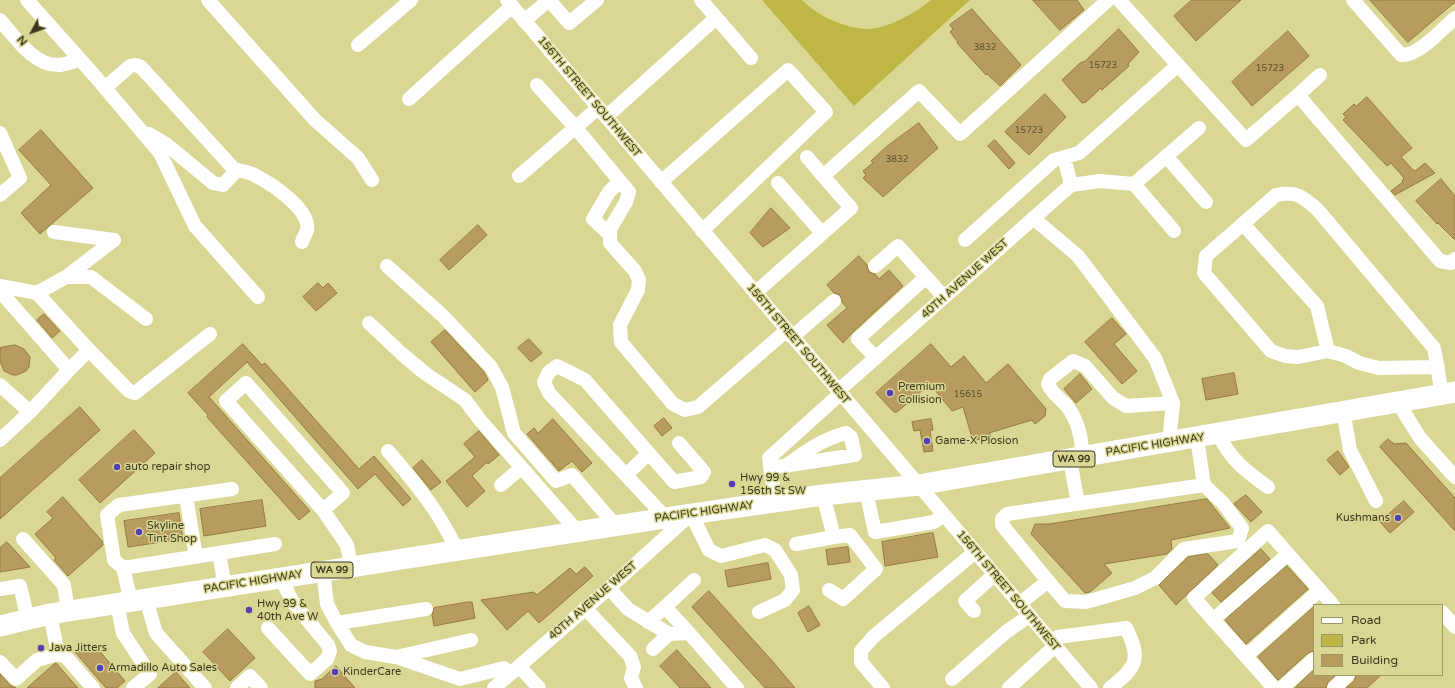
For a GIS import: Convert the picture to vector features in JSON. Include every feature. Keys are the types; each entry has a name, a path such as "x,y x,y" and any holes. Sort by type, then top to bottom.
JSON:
{"highway":[{"name":"PACIFIC HIGHWAY","path":"0,626 59,613 131,601 691,514 823,495 918,485 1197,438 1343,410 1448,393"}],"street":[{"path":"27,0 160,153 195,226 258,297"},
{"path":"208,0 315,120 358,158 372,180"},
{"path":"358,45 411,0"},
{"path":"524,21 549,0 569,23 597,0"},
{"path":"701,0 750,58"},
{"path":"823,176 919,91 960,134 1108,0"},
{"path":"1119,0 1246,140 1298,96 1320,75"},
{"path":"1353,0 1401,55 1409,56 1417,51 1455,18"},
{"path":"409,99 510,3"},
{"name":"156TH STREET SOUTHWEST","path":"510,3 754,293 1091,688"},
{"path":"519,176 576,127 602,113 716,18"},
{"path":"0,20 25,49 42,62 58,65 80,60"},
{"path":"105,88 130,66 135,65 141,67 233,168 255,175 293,202 306,220 307,230 302,242"},
{"path":"965,240 1054,160 1080,153 1178,65"},
{"path":"661,182 788,70 826,112 702,231"},
{"path":"537,85 576,127 629,192 626,202 610,229 610,243 635,271 639,280 638,290 620,325 621,342 673,404 685,410 698,407 834,300"},
{"path":"1298,96 1440,262 1451,263 1455,259"},
{"path":"1064,157 1070,185 1100,182 1134,184 1199,128"},
{"path":"0,133 20,178 0,195"},
{"path":"145,135 150,135 166,144 216,185 223,184 237,170"},
{"path":"1166,156 1206,202"},
{"path":"754,293 851,208 806,157"},
{"path":"610,235 593,219 609,192 620,181"},
{"path":"778,183 822,233"},
{"path":"1134,184 1174,231"},
{"name":"40TH AVENUE WEST","path":"770,468 769,458 876,358 1070,185"},
{"path":"1438,367 1379,368 1359,363 1346,356 1328,351 1298,357 1284,356 1271,351 1204,273 1206,256 1276,195 1288,192 1302,196 1317,209 1434,348 1438,367 1448,393"},
{"path":"1033,218 1078,256 1136,330 1155,358 1173,403 1169,442"},
{"path":"1243,224 1317,306 1328,351"},
{"path":"37,293 66,277 114,240 54,232"},
{"path":"875,266 898,246 944,297"},
{"path":"387,266 443,316 491,367 502,387 514,433 556,481 572,474 616,526"},
{"path":"66,277 91,277 146,319"},
{"path":"876,358 858,339 926,277"},
{"path":"0,286 37,293 128,391 135,394 210,334"},
{"path":"0,291 69,370"},
{"path":"369,323 420,369 465,400 521,468 578,532"},
{"path":"0,440 30,412 89,350"},
{"path":"1078,504 1076,458 1080,429 1076,419 1051,391 1048,384 1050,379 1073,361 1085,366 1113,398 1126,406 1173,403"},
{"path":"666,518 549,393 544,382 549,372 557,366 585,380 674,482 701,477 704,472 679,443"},
{"path":"323,510 342,493 246,383 226,401 323,510 347,545 351,567"},
{"path":"0,385 30,412"},
{"path":"1397,402 1420,438 1455,477"},
{"path":"1343,410 1350,450 1376,501"},
{"path":"1219,434 1223,444 1240,466 1268,487"},
{"path":"1197,438 1204,485 1223,503 1242,528 1238,541 1184,549 1155,578 1135,588 1086,602 1065,601 1006,532 1002,525 1002,519 1007,514 1204,485"},
{"path":"388,451 432,504 445,524 458,550"},
{"path":"626,475 649,454"},
{"path":"775,502 770,468 787,465"},
{"path":"501,485 521,468"},
{"path":"205,688 156,633 131,601 123,568 114,560 107,515 119,505 232,489"},
{"path":"866,491 875,532 934,522 944,516"},
{"path":"823,495 834,537"},
{"path":"186,496 196,556"},
{"path":"691,514 709,550 721,556 765,545 775,550 791,575 793,590 785,600 759,612"},
{"name":"40TH AVENUE WEST","path":"494,688 584,608 610,588 691,514"},
{"path":"1274,688 1194,598 1268,531 1333,604"},
{"path":"796,544 850,535 876,569 843,599 829,590"},
{"path":"1240,535 1250,547"},
{"path":"24,539 64,585 59,613 58,654"},
{"path":"123,568 275,544"},
{"path":"884,688 861,662 861,650 873,637 975,552"},
{"path":"220,553 225,587"},
{"path":"1213,620 1288,554"},
{"path":"323,571 327,604 351,645 365,652 396,656 460,679 504,668 514,670 539,688"},
{"path":"974,611 965,601 994,575"},
{"path":"268,628 310,674 327,659 330,651 328,645 292,601 281,578"},
{"path":"648,622 694,580"},
{"path":"1019,604 1048,581"},
{"path":"0,589 20,586 28,620"},
{"path":"610,588 628,610 648,622 669,634 689,634"},
{"path":"1246,656 1320,590"},
{"path":"131,601 123,633 150,674 133,688"},
{"path":"665,607 737,688"},
{"path":"584,608 630,656 634,667 631,678 636,688"},
{"path":"337,623 426,609"},
{"path":"1443,613 1455,627"},
{"path":"952,679 1006,632 1029,616"},
{"path":"1008,688 1053,644 1058,637 1126,628 1132,641 1136,660 1127,675 1110,688"},
{"path":"652,649 669,634"},
{"path":"396,656 471,640"},
{"path":"0,662 16,679 37,660 58,654 66,657 93,688"},
{"path":"1282,688 1313,660"},
{"path":"237,688 250,676 261,688"},
{"path":"1334,688 1347,676"}],"green space":[{"path":"762,0 802,0 815,11 831,20 856,28 873,29 900,20 931,0 970,0 854,106"}],"building":[{"path":"1033,0 1077,0 1084,10 1060,30"},
{"path":"1192,0 1241,0 1196,41 1174,16"},
{"path":"1370,0 1455,0 1455,2 1408,42"},
{"path":"972,9 1021,65 1000,86 987,74 986,75 957,43 958,42 950,32 953,29 950,25"},
{"path":"1119,29 1139,52 1128,64 1129,66 1102,90 1101,88 1086,102 1082,103 1062,80"},
{"path":"1288,31 1309,56 1252,106 1232,82"},
{"path":"1045,94 1066,117 1029,155 1005,132"},
{"path":"1367,97 1412,148 1401,157 1415,171 1425,163 1435,173 1395,195 1391,191 1403,182 1402,181 1404,178 1391,163 1387,166 1343,120 1346,117 1343,114 1354,104 1356,106"},
{"path":"919,123 938,148 883,197 863,178 866,175 863,171 873,163 871,161 886,147"},
{"path":"41,130 93,188 40,234 21,213 51,185 19,150"},
{"path":"995,140 1015,163 1009,169 988,146"},
{"path":"1441,179 1455,196 1455,240 1438,223 1437,224 1416,201"},
{"path":"771,208 790,228 763,247 750,233"},
{"path":"478,225 487,235 449,270 440,260"},
{"path":"859,256 867,265 869,272 875,274 879,279 889,270 903,286 843,343 827,325 847,308 842,302 840,295 834,293 827,285"},
{"path":"318,283 323,288 328,283 337,293 316,311 303,297"},
{"path":"44,314 60,331 52,338 37,320"},
{"path":"1112,318 1126,334 1114,344 1137,371 1122,384 1085,342"},
{"path":"445,330 484,372 488,380 475,392 431,342"},
{"path":"529,339 542,353 531,362 518,348"},
{"path":"243,344 262,365 265,363 359,469 374,456 411,499 403,506 375,474 358,489 247,362 209,397 310,511 299,520 207,417 208,415 188,393"},
{"path":"931,344 951,367 964,356 986,383 1008,364 1046,409 1045,416 1035,424 1032,420 989,433 991,436 973,441 963,407 952,411 930,384 897,412 894,412 876,393"},
{"path":"15,345 24,349 30,357 29,367 26,371 13,375 4,371 0,361 0,348"},
{"path":"1234,373 1238,394 1206,400 1202,379"},
{"path":"1080,374 1092,389 1076,403 1064,389"},
{"path":"80,407 100,430 0,519 0,478"},
{"path":"664,418 672,428 662,436 654,426"},
{"path":"553,419 592,463 582,472 572,461 559,471 527,434 534,428 538,433"},
{"name":"Game-X Plosion","path":"931,419 933,430 930,430 933,451 924,452 920,430 914,431 912,422"},
{"name":"auto repair shop","path":"134,430 155,453 100,503 79,480"},
{"path":"479,431 499,455 488,464 487,462 472,476 485,491 467,507 446,481 475,457 464,444"},
{"path":"1388,439 1394,444 1406,443 1455,498 1455,531 1380,447"},
{"path":"1338,451 1349,467 1340,475 1327,460"},
{"path":"422,460 441,482 431,490 413,468"},
{"path":"1246,495 1262,512 1251,522 1234,504"},
{"path":"63,497 102,541 103,545 68,576 54,560 56,558 35,534 53,518 47,512"},
{"path":"1207,499 1230,528 1171,540 1172,549 1167,554 1104,564 1112,573 1090,592 1085,593 1031,534 1035,524 1049,524"},
{"path":"262,500 266,526 204,536 200,509"},
{"path":"1404,501 1414,512 1390,533 1380,522"},
{"path":"179,513 183,539 128,547 124,521"},
{"path":"933,533 938,557 885,566 882,542"},
{"path":"7,542 30,567 0,572 0,548"},
{"path":"848,547 850,562 828,565 826,550"},
{"path":"1261,549 1270,559 1221,602 1212,593"},
{"path":"1208,554 1218,565 1176,605 1159,585 1188,557"},
{"path":"768,563 771,579 728,587 725,571"},
{"path":"1287,566 1308,589 1246,644 1225,620"},
{"path":"585,567 593,576 539,623 528,611 507,630 481,600 534,592 537,595 570,568 576,574"},
{"path":"709,591 795,688 765,688 692,607"},
{"path":"472,602 475,618 434,626 432,615 434,608"},
{"path":"809,606 820,625 808,632 798,613"},
{"path":"1313,608 1313,651 1308,653 1278,680 1258,657"},
{"path":"228,629 255,658 230,681 203,652"},
{"path":"97,648 125,681 117,688 106,688 75,652"},
{"path":"677,650 711,688 680,688 660,666"},
{"path":"56,663 78,688 27,688 54,664"},
{"name":"KinderCare","path":"336,666 355,688 315,688 315,681 322,679"},
{"path":"1313,671 1313,676 1335,676 1328,682 1326,688 1295,688"},
{"path":"176,672 190,688 158,688"},
{"path":"0,674 10,685 16,688 0,688"},
{"path":"1356,676 1380,676 1367,688 1346,688 1354,681"}],"place":[{"name":"Premium Collision","path":"890,393"},
{"name":"Game-X Plosion","path":"927,441"},
{"name":"auto repair shop","path":"117,467"},
{"name":"Hwy 99 & 156th St SW","path":"732,484"},
{"name":"Kushmans","path":"1398,518"},
{"name":"Skyline Tint Shop","path":"139,532"},
{"name":"Hwy 99 & 40th Ave W","path":"249,610"},
{"name":"Java Jitters","path":"41,648"},
{"name":"Armadillo Auto Sales","path":"100,668"},
{"name":"KinderCare","path":"335,672"}]}
